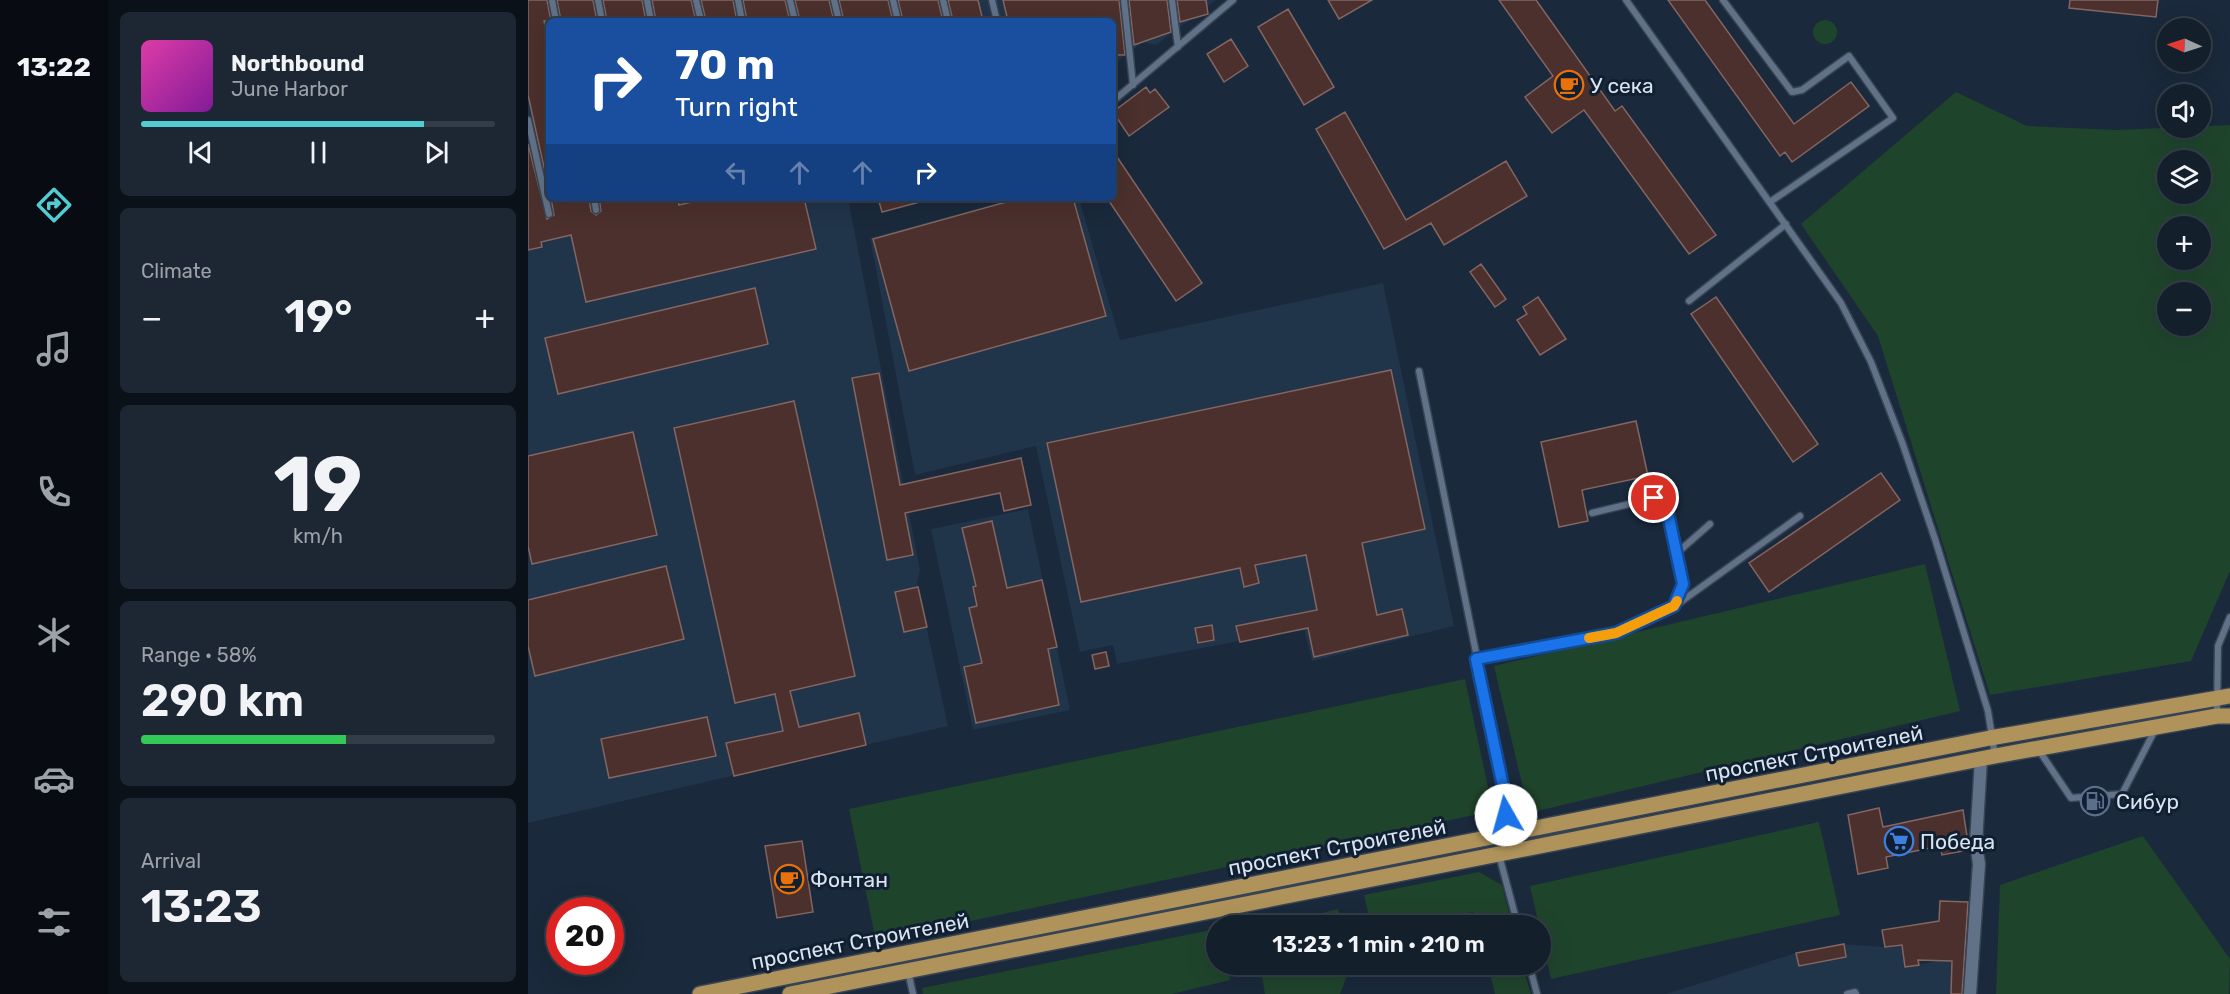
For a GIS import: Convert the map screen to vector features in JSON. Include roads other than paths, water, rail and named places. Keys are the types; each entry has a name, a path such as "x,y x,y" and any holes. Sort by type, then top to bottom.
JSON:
{"main road":[{"name":"проспект Строителей","path":"700,994 1990,738 2223,697"},
{"name":"проспект Строителей","path":"790,994 1988,758 2224,716"},
{"path":"904,954 908,971"}],"street":[{"path":"1970,994 1978,864 1976,843 1988,758"}],"lane":[{"path":"552,0 555,18"},
{"path":"598,0 601,18"},
{"path":"647,0 650,18"},
{"path":"696,0 700,18"},
{"path":"738,0 741,18"},
{"path":"790,0 794,18"},
{"path":"834,0 838,18"},
{"path":"893,0 897,18"},
{"path":"943,0 947,18"},
{"path":"992,0 996,18"},
{"path":"1124,0 1132,85"},
{"path":"1172,0 1178,47"},
{"path":"1116,98 1233,0"},
{"path":"1626,0 1841,303 1871,362 1902,442 1988,711 1990,738 1988,758"},
{"path":"1723,0 1792,92 1802,90 1849,56 1893,118 1770,202"},
{"path":"528,120 546,201"},
{"path":"546,201 549,214"},
{"path":"594,201 596,210"},
{"path":"1689,301 1786,224"},
{"path":"1419,371 1505,796 1507,835"},
{"path":"1592,513 1654,498 1667,509 1683,584 1674,606"},
{"path":"1476,659 1616,633 1674,606 1800,516"},
{"path":"1677,553 1710,524"},
{"path":"2224,716 2218,646 2230,617"},
{"path":"2038,749 2071,798 2122,794 2156,727"},
{"path":"1499,854 1515,915"},
{"path":"908,971 913,994"},
{"path":"1532,975 1537,994"},
{"path":"1847,994 1855,992 1856,994"}],"place":[{"name":"У сека","path":"1569,85"},
{"name":"Сибур","path":"2095,801"},
{"name":"Победа","path":"1899,841"},
{"name":"Фонтан","path":"789,879"}]}
